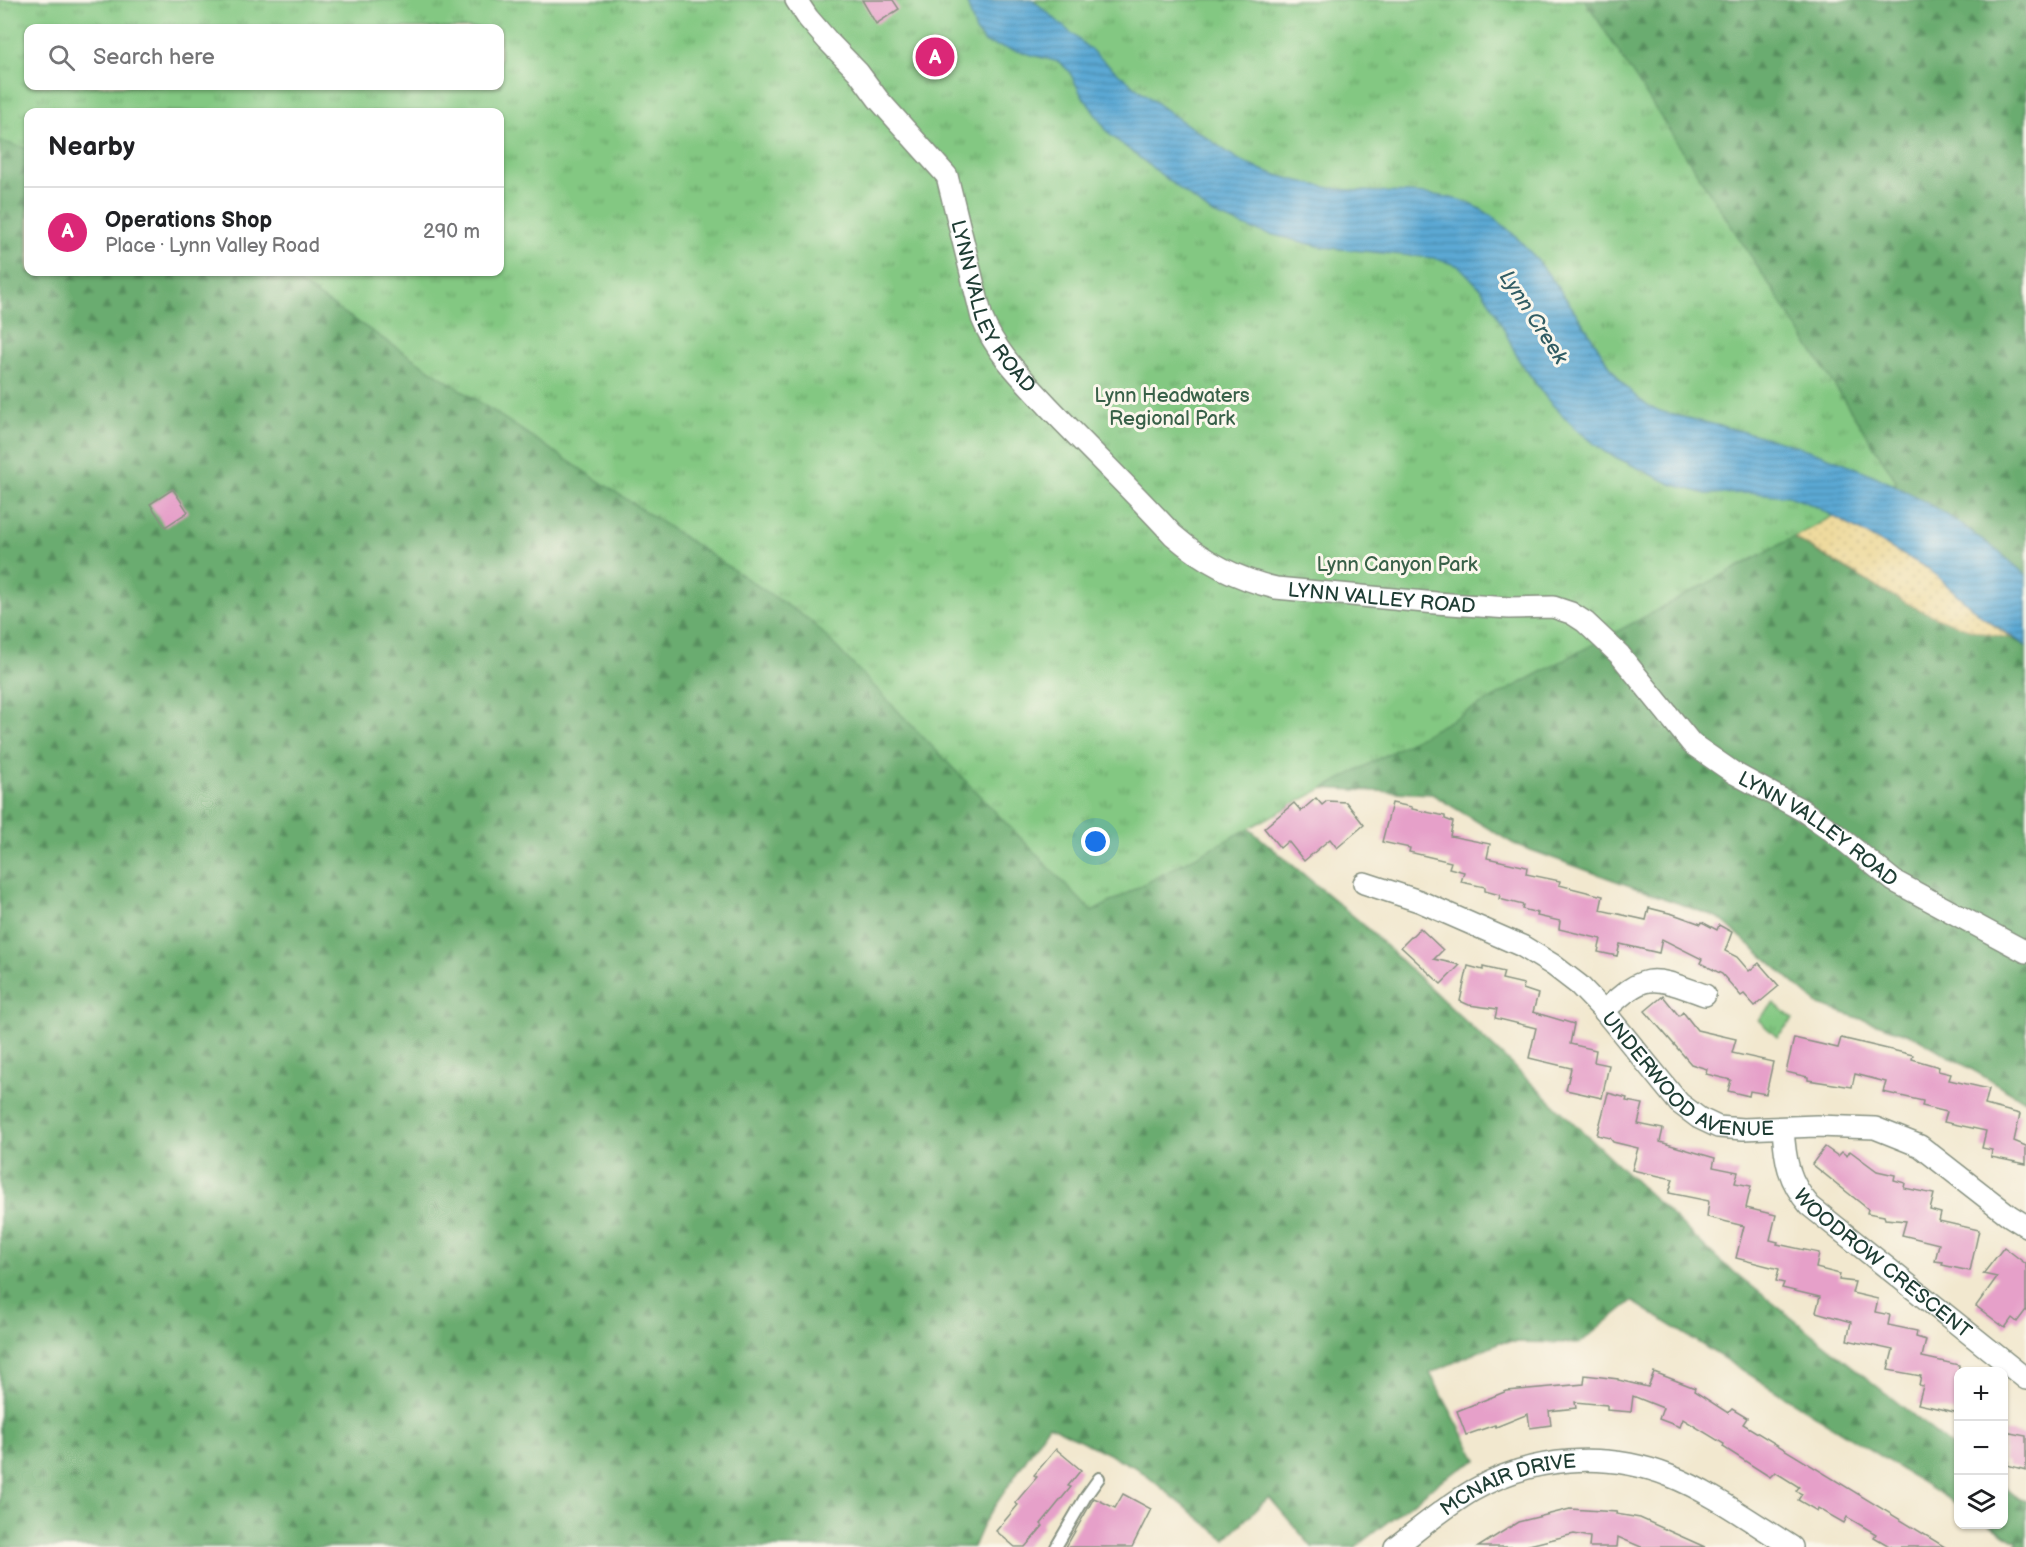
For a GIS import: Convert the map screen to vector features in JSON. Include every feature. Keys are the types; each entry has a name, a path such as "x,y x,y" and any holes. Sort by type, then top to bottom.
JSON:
{"street":[{"name":"LYNN VALLEY ROAD","path":"796,0 808,18 858,72 946,176 982,318 998,349 1071,430 1188,549 1233,574 1254,583 1276,588 1446,604 1509,608 1553,607 1571,613 1586,622 1620,655 1692,744 1734,773 1802,810 1894,881 2026,952"},
{"name":"UNDERWOOD AVENUE","path":"1364,883 1419,901 1522,946 1553,965 1579,985 1604,1011 1679,1103 1699,1118 1718,1127 1875,1128 1920,1146 2026,1226"},
{"path":"1604,1011 1628,989 1642,982 1657,980 1705,995"},
{"name":"WOODROW CRESCENT","path":"1783,1128 1786,1160 1792,1181 1810,1206 2024,1372"},
{"name":"MCNAIR DRIVE","path":"1395,1547 1472,1491 1501,1476 1550,1463 1600,1460 1623,1461 1671,1476 1704,1493 1791,1547"}],"lane":[{"path":"1056,1547 1099,1478"}],"green space":[{"name":"Lynn Canyon Park","path":"0,0 754,0 1721,495 1885,592 1922,609 1997,636 2011,638 2026,646 2026,1101 1916,1037 1819,1005 1719,918 1514,844 1432,794 1281,786 1234,816 1358,920 1719,1260 1954,1448 1954,1502 1632,1301 1580,1343 1500,1342 1430,1373 1477,1460 1443,1479 1355,1547 1312,1547 1269,1497 1225,1539 1137,1468 1049,1425 984,1522 973,1547 0,1547"},
{"name":"Lynn Headwaters Regional Park","path":"0,0 1585,0 1897,482 1092,912 811,621 288,276 504,276 504,108 24,108 24,148 0,141"},
{"path":"1033,0 2026,0 2026,575 1980,538 1930,505"},
{"path":"1774,1003 1793,1019 1777,1037 1758,1020"},
{"path":"2008,1489 2019,1499 2026,1501 2026,1547 2014,1547 2018,1542 1997,1529 2008,1529"}],"sand":[{"path":"1721,495 1813,505 1929,569 1980,615 2011,638 1964,628 1918,609"}],"water":[{"name":"Lynn Creek","path":"964,0 1033,0 1160,106 1241,161 1256,168 1332,188 1419,193 1453,198 1484,211 1514,235 1541,264 1617,376 1647,405 1669,414 1786,443 1861,470 1920,499 1975,534 2001,554 2026,575 2026,646 1980,615 1929,569 1813,505 1789,496 1752,493 1706,494 1671,484 1605,452 1576,429 1547,399 1519,360 1482,290 1459,266 1434,258 1322,247 1254,230 1211,213 1109,134 1080,92 1069,71 1059,62 986,43 976,32"}],"building":[{"path":"862,0 893,0 899,9 876,24"},
{"path":"934,42 947,61 932,71 924,58 927,56 922,49"},
{"path":"173,489 188,512 165,527 150,504"},
{"path":"1316,798 1322,805 1327,801 1346,802 1364,825 1337,848 1330,839 1304,861 1288,841 1280,848 1264,828 1294,803 1301,811"},
{"path":"1392,803 1445,816 1445,819 1453,822 1450,836 1490,844 1487,858 1527,867 1526,874 1560,881 1559,885 1603,896 1600,910 1646,920 1649,908 1701,924 1702,922 1717,930 1719,925 1732,932 1725,951 1737,957 1749,971 1759,963 1779,986 1755,1006 1744,994 1741,996 1722,974 1700,963 1702,959 1662,939 1659,953 1620,944 1617,956 1598,952 1601,939 1559,929 1560,921 1537,916 1538,913 1522,909 1523,905 1499,899 1500,895 1485,891 1485,887 1461,882 1464,872 1449,868 1451,862 1409,852 1410,848 1382,842"},
{"path":"1420,928 1443,950 1434,959 1460,965 1441,984 1401,947"},
{"path":"1468,966 1504,972 1502,979 1524,984 1523,989 1538,994 1533,1012 1574,1024 1570,1044 1596,1050 1594,1062 1609,1065 1602,1098 1566,1090 1571,1068 1529,1058 1536,1028 1495,1018 1497,1009 1469,1005 1460,1001"},
{"path":"1663,996 1679,1016 1683,1012 1697,1030 1736,1039 1732,1053 1773,1062 1766,1094 1750,1091 1749,1096 1728,1091 1731,1080 1706,1074 1707,1069 1691,1064 1645,1011"},
{"path":"1794,1038 1838,1048 1841,1038 1913,1055 1912,1059 1939,1067 1938,1071 1951,1074 1949,1080 1989,1089 1985,1105 2020,1114 2014,1141 2026,1146 2026,1164 1991,1157 1992,1150 1982,1148 1986,1131 1944,1122 1947,1112 1922,1106 1923,1101 1883,1092 1886,1082 1855,1074 1852,1087 1808,1080 1808,1077 1786,1072"},
{"path":"1608,1093 1627,1098 1626,1101 1643,1104 1638,1124 1663,1129 1660,1142 1715,1158 1713,1167 1738,1172 1735,1183 1751,1186 1746,1208 1776,1215 1770,1240 1778,1242 1777,1244 1819,1253 1816,1268 1840,1274 1839,1280 1855,1282 1852,1293 1878,1299 1875,1312 1890,1315 1888,1325 1917,1331 1916,1337 1926,1340 1922,1357 1959,1365 1959,1367 1954,1367 1954,1412 1918,1404 1923,1386 1919,1385 1921,1376 1888,1370 1893,1350 1847,1340 1851,1322 1816,1312 1820,1297 1782,1288 1784,1283 1776,1281 1779,1269 1736,1258 1744,1226 1707,1217 1709,1201 1669,1193 1673,1179 1632,1170 1638,1148 1613,1142 1610,1138 1597,1135"},
{"path":"1825,1147 1838,1156 1842,1152 1847,1156 1850,1151 1877,1171 1895,1175 1894,1180 1905,1183 1904,1188 1934,1194 1930,1210 1941,1213 1939,1221 1979,1230 1970,1271 1942,1265 1943,1262 1935,1261 1939,1244 1902,1235 1906,1221 1885,1219 1884,1216 1867,1213 1868,1209 1812,1164"},
{"path":"2004,1247 2026,1264 2026,1310 2017,1322 2012,1318 2005,1328 1976,1306 1997,1277 1983,1274"},
{"path":"1654,1372 1695,1388 1694,1391 1728,1413 1732,1409 1747,1418 1743,1424 1945,1547 1891,1547 1874,1537 1876,1534 1847,1517 1844,1523 1798,1500 1802,1494 1796,1491 1799,1487 1775,1472 1770,1477 1723,1447 1724,1444 1683,1419 1680,1427 1659,1419 1663,1408 1633,1396 1631,1412 1607,1410 1607,1405 1575,1402 1576,1408 1549,1411 1551,1425 1530,1428 1528,1414 1496,1427 1495,1425 1466,1435 1457,1411 1507,1391 1584,1384 1585,1375 1618,1379 1648,1387"},
{"path":"2008,1433 2026,1436 2026,1470 2008,1465"},
{"path":"1056,1449 1081,1470 1068,1486 1071,1487 1041,1524 1043,1526 1025,1547 1015,1547 996,1531 1037,1477 1034,1475"},
{"path":"1123,1494 1151,1509 1132,1547 1066,1547 1094,1498 1115,1508"},
{"path":"1570,1509 1617,1512 1616,1514 1640,1518 1705,1547 1641,1547 1618,1537 1617,1547 1589,1547 1590,1537 1574,1534 1521,1547 1478,1547 1518,1522"}],"place":[{"name":"Operations Shop","path":"935,57"}]}
